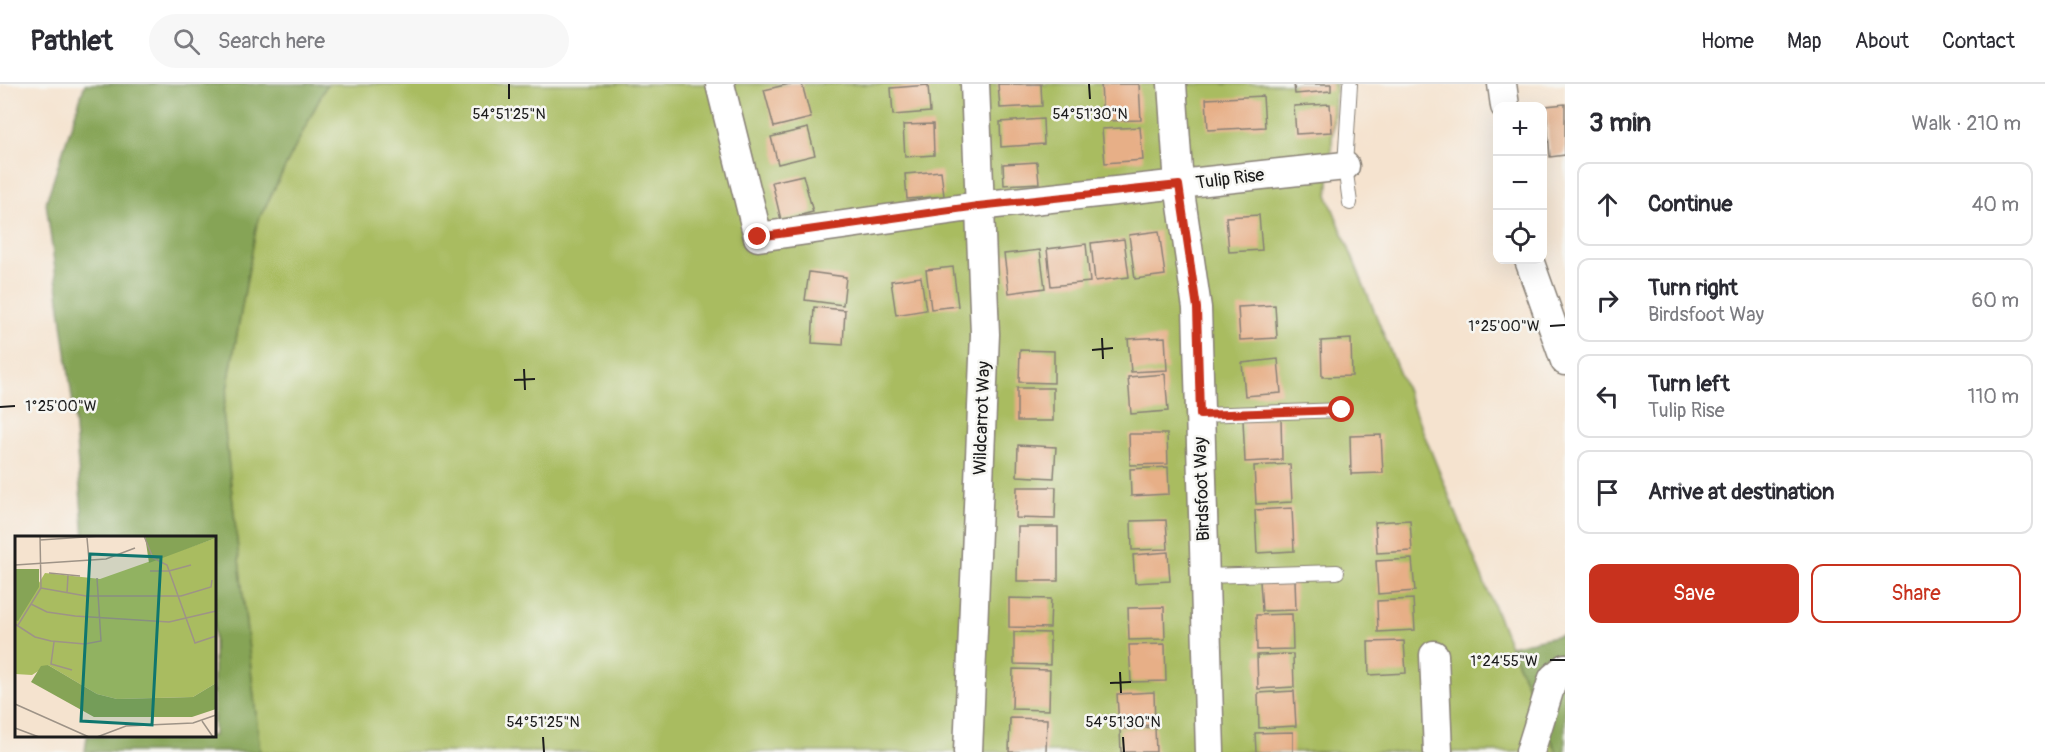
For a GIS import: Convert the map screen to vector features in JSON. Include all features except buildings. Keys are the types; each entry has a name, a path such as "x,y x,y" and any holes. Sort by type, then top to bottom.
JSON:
{"street":[{"name":"Tulip Rise","path":"720,84 758,237 978,206 1345,166"},
{"name":"Wildcarrot Way","path":"968,752 985,334 978,206 975,84"},
{"name":"Birdsfoot Way","path":"1172,84 1179,185 1197,308 1210,752"},
{"path":"1502,84 1504,102"},
{"path":"1530,264 1565,361"},
{"path":"1434,655 1438,752"},
{"path":"1530,752 1553,678 1565,668"}],"lane":[{"path":"1350,84 1345,166 1350,203"},
{"path":"1200,415 1342,410"},
{"path":"1205,576 1337,572"}],"green space":[{"path":"85,84 327,84 257,223 223,412 260,752 85,752 87,737 216,737 216,536 84,536 73,405 46,202"},
{"path":"327,84 1336,84 1328,197 1510,646 1557,752 260,752 223,412 257,223"},
{"path":"1565,634 1565,752 1557,752 1510,646"}],"route":[{"path":"758,237 978,206 1179,185 1197,308 1200,415 1342,410"}]}
